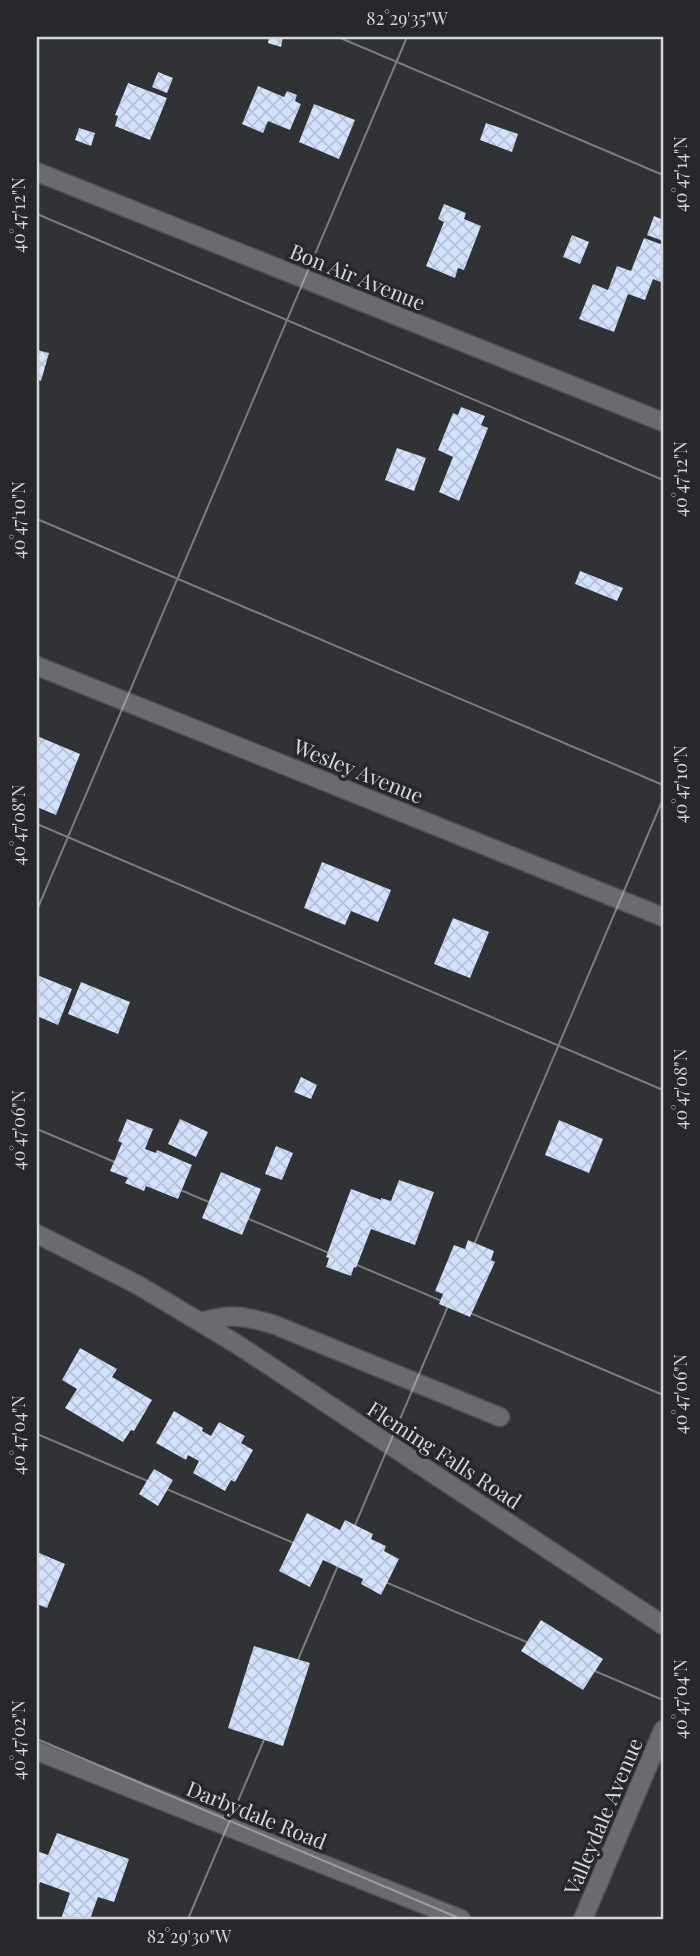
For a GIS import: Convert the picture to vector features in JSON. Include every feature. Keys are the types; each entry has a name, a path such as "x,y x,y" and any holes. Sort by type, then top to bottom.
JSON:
{"street":[{"name":"Bon Air Avenue","path":"37,172 663,422"},
{"name":"Wesley Avenue","path":"37,666 663,917"},
{"name":"Fleming Falls Road","path":"37,1234 88,1258 201,1322 663,1625"},
{"name":"Fleming Falls Road","path":"201,1322 226,1315 252,1318 275,1325 500,1417"},
{"name":"Valleydale Avenue","path":"583,1919 663,1730"},
{"name":"Darbydale Road","path":"37,1751 461,1919"}],"building":[{"path":"269,37 283,37 281,47 268,43"},
{"path":"158,72 173,78 167,93 152,87"},
{"path":"128,83 167,98 150,140 115,126 118,116 115,115"},
{"path":"258,86 284,97 287,91 297,95 295,101 301,104 290,130 268,121 263,133 242,124"},
{"path":"314,104 355,120 339,159 299,142"},
{"path":"486,123 518,134 512,152 480,140"},
{"path":"79,128 95,133 91,146 75,140"},
{"path":"444,204 466,213 464,219 481,226 464,270 458,268 455,278 426,266 444,222 438,219"},
{"path":"654,216 663,220 663,241 647,235"},
{"path":"572,235 589,242 580,264 563,257"},
{"path":"644,238 663,245 663,283 653,279 645,300 628,294 614,332 579,319 593,284 608,290 617,266 631,271"},
{"path":"37,350 49,353 41,381 37,380"},
{"path":"461,407 485,416 481,425 488,428 459,501 439,492 453,457 438,450 453,413 458,415"},
{"path":"397,448 426,458 414,491 385,480"},
{"path":"580,571 623,588 617,601 575,584"},
{"path":"37,736 80,754 56,815 37,807"},
{"path":"322,862 391,890 378,922 351,911 345,925 304,908"},
{"path":"453,918 489,932 470,978 434,964"},
{"path":"37,975 72,989 58,1025 37,1016"},
{"path":"81,982 130,1002 118,1034 68,1014"},
{"path":"301,1077 317,1085 311,1099 294,1092"},
{"path":"127,1119 153,1129 145,1149 156,1153 157,1150 192,1165 178,1199 146,1186 144,1191 125,1183 128,1178 110,1171 122,1143 118,1141"},
{"path":"180,1119 208,1132 196,1157 168,1144"},
{"path":"559,1120 603,1139 589,1173 545,1155"},
{"path":"276,1146 293,1153 282,1180 265,1174"},
{"path":"221,1172 261,1189 242,1235 202,1218"},
{"path":"399,1180 434,1192 415,1245 371,1229 351,1276 326,1267 329,1258 326,1257 351,1189 391,1201"},
{"path":"468,1240 494,1251 491,1260 495,1262 470,1317 439,1304 443,1294 435,1291 454,1245 465,1249"},
{"path":"80,1348 117,1369 112,1377 152,1400 134,1431 131,1430 123,1442 65,1408 77,1389 62,1380"},
{"path":"174,1411 203,1428 202,1431 211,1436 219,1422 245,1436 241,1443 253,1450 235,1482 231,1480 225,1491 193,1473 199,1461 188,1455 186,1460 156,1443"},
{"path":"154,1469 173,1480 158,1506 139,1494"},
{"path":"307,1513 340,1530 345,1520 373,1534 371,1539 386,1546 384,1551 399,1559 381,1595 361,1584 363,1579 323,1560 310,1587 279,1571"},
{"path":"37,1552 65,1564 47,1608 37,1604"},
{"path":"541,1620 603,1659 583,1690 521,1651"},
{"path":"254,1646 310,1663 283,1746 228,1728"},
{"path":"57,1833 129,1859 114,1902 98,1897 90,1919 61,1919 70,1893 40,1882 37,1890 37,1851 48,1855"}]}
